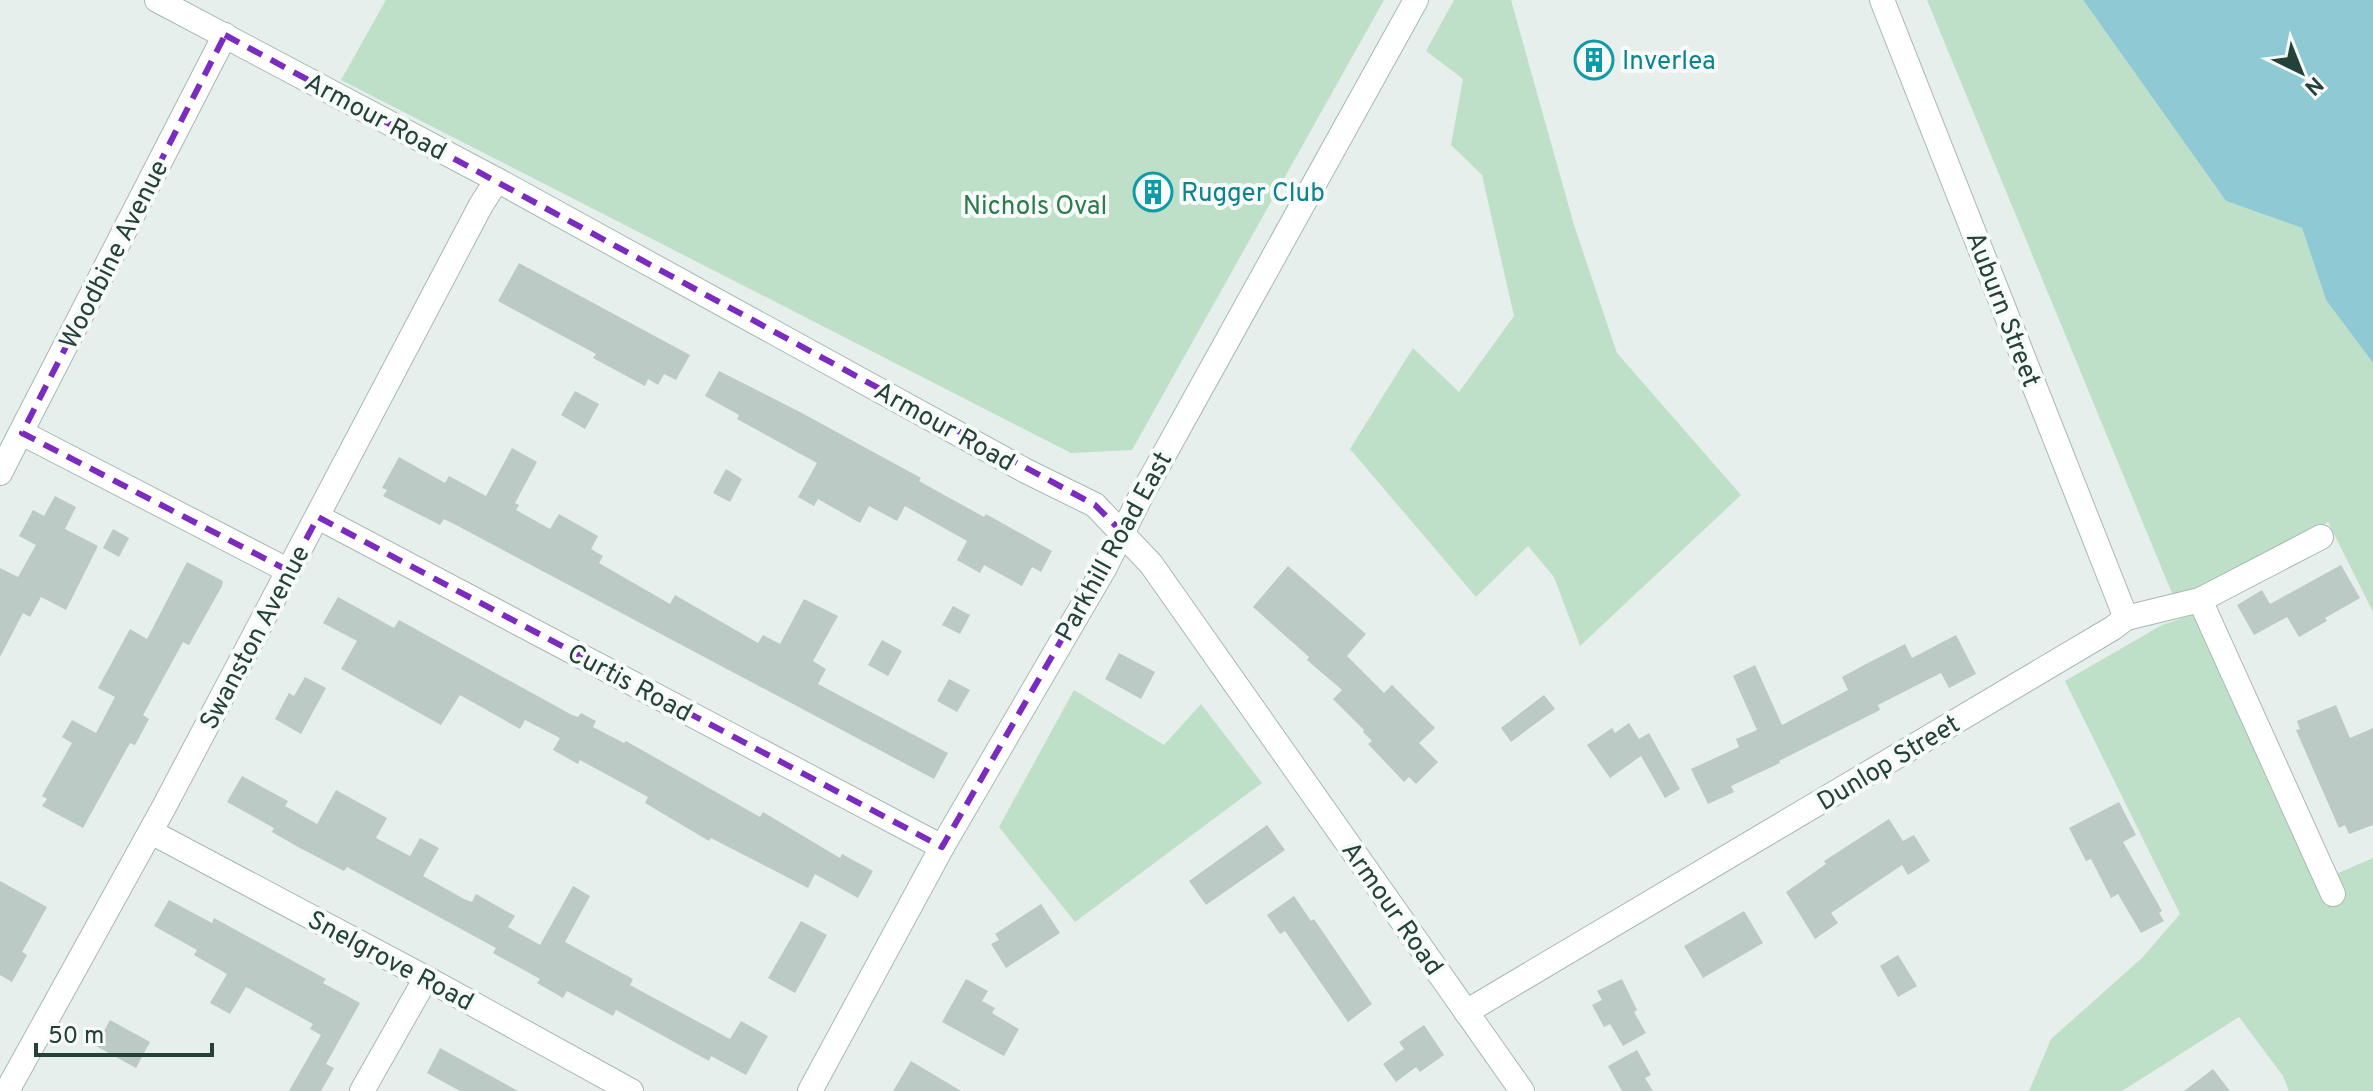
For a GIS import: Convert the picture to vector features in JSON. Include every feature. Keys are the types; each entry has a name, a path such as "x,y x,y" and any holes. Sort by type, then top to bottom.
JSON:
{"street":[{"name":"Armour Road","path":"157,0 497,180 1026,471 1095,505 1151,564 1522,1091"},
{"name":"Parkhill Road East","path":"810,1091 942,847 1123,533 1416,0"},
{"name":"Auburn Street","path":"1882,0 2126,618"},
{"name":"Woodbine Avenue","path":"0,473 225,35"},
{"name":"Swanston Avenue","path":"7,1091 151,832 481,205 497,180"},
{"path":"22,433 289,571"},
{"name":"Curtis Road","path":"318,517 942,847"},
{"name":"Dunlop Street","path":"1466,1012 2126,618 2200,600 2321,537"},
{"path":"2200,600 2333,894"},
{"name":"Snelgrove Road","path":"151,832 631,1091"},
{"path":"362,1091 426,978"}],"highlighted area":[{"path":"225,35 1095,505 1123,533 942,847 318,517 289,571 22,433"}],"green space":[{"name":"Nichols Oval","path":"386,0 1384,0 1132,450 1071,453 341,80"},
{"path":"1454,0 1511,0 1574,225 1617,353 1741,495 1580,646 1554,577 1528,546 1476,597 1350,449 1413,348 1459,392 1514,316 1482,175 1451,145 1463,79 1426,51"},
{"path":"1927,0 2083,0 2226,201 2302,228 2326,300 2373,363 2373,612 2328,522 2204,592 2174,598"},
{"path":"2195,614 2334,875 2373,858 2373,1091 2289,1091 2283,1076 2239,1017 2122,1091 2029,1091 2051,1039 2142,958 2180,914 2065,681 2162,625"},
{"path":"1074,690 1164,745 1201,704 1262,783 1075,922 999,827"}],"water":[{"path":"2083,0 2373,0 2373,363 2326,300 2302,228 2226,201"}],"building":[{"path":"519,263 690,355 676,380 664,374 658,385 648,379 645,386 593,358 596,354 498,301"},
{"path":"719,371 800,412 921,478 919,481 984,517 986,514 1052,551 1041,572 1032,567 1022,586 984,565 980,573 957,560 967,541 905,506 897,521 869,506 860,523 818,499 814,506 798,497 817,463 737,419 739,415 705,396"},
{"path":"575,391 599,404 585,429 561,415"},
{"path":"512,448 537,462 515,503 519,505 516,510 550,529 559,514 598,536 591,549 603,556 599,563 670,604 675,595 758,643 763,635 780,644 804,599 838,616 813,661 826,669 818,684 948,753 934,779 456,525 444,519 440,525 383,496 387,490 382,488 399,457 445,483 449,476 486,496"},
{"path":"726,469 742,479 730,502 713,493"},
{"path":"55,496 76,507 65,529 98,546 66,610 41,597 30,617 23,613 0,657 0,568 18,577 36,545 19,536 33,510 44,516"},
{"path":"113,529 129,538 119,557 103,548"},
{"path":"187,562 223,581 222,586 189,645 183,642 143,715 149,719 135,745 130,743 83,828 42,806 47,799 42,796 72,743 62,737 72,720 96,733 115,697 98,688 130,629 147,639"},
{"path":"2341,565 2360,598 2299,637 2287,617 2254,635 2237,605 2262,590 2270,604"},
{"path":"1288,566 1366,634 1347,656 1384,693 1392,685 1435,728 1419,743 1438,762 1416,784 1409,777 1404,782 1368,744 1372,741 1364,730 1333,699 1342,690 1253,607"},
{"path":"338,597 394,628 399,620 572,715 578,717 581,713 596,721 593,727 624,743 626,741 760,817 763,812 840,858 842,854 873,871 858,898 815,874 808,888 711,838 709,841 645,803 648,797 580,760 578,764 553,750 560,738 525,720 520,729 460,695 441,725 341,669 357,641 323,623"},
{"path":"953,606 970,615 960,634 942,625"},
{"path":"1956,635 1976,674 1949,688 1941,673 1878,705 1880,710 1731,786 1734,792 1708,804 1691,769 1739,747 1736,739 1757,730 1733,676 1755,665 1782,725 1848,690 1842,677 1868,663 1905,644 1912,658"},
{"path":"882,640 902,651 888,676 868,665"},
{"path":"1119,653 1155,672 1141,699 1105,679"},
{"path":"305,677 326,688 301,734 275,719 289,693 294,696"},
{"path":"949,679 970,690 957,712 937,701"},
{"path":"1544,695 1555,709 1511,742 1501,728"},
{"path":"2336,705 2350,738 2373,728 2373,825 2349,834 2345,825 2339,828 2296,730 2300,729 2297,721"},
{"path":"1629,723 1639,739 1649,733 1680,789 1665,798 1641,756 1610,778 1587,745 1612,728 1615,733"},
{"path":"242,776 288,801 285,806 317,824 336,790 387,818 376,838 410,856 420,838 439,848 423,876 464,899 472,902 476,894 515,916 508,927 540,945 573,886 590,896 565,942 633,979 630,985 730,1039 741,1021 768,1036 746,1075 711,1056 709,1061 616,1010 613,1016 567,991 563,998 537,983 540,979 493,953 496,948 347,867 344,871 298,847 272,832 274,828 227,802"},
{"path":"2119,802 2136,835 2123,842 2162,911 2159,913 2164,921 2141,933 2118,894 2111,898 2091,859 2086,861 2069,828"},
{"path":"1889,819 1903,841 1914,835 1930,861 1908,875 1902,865 1831,913 1838,923 1815,939 1786,892 1826,864 1824,861"},
{"path":"1267,825 1285,850 1206,905 1189,881"},
{"path":"0,881 47,907 22,952 27,955 12,982 0,975"},
{"path":"1294,896 1311,921 1314,919 1372,1004 1348,1022 1285,931 1280,934 1267,915"},
{"path":"169,900 212,923 214,918 326,979 323,983 360,1003 326,1064 334,1068 321,1091 289,1091 321,1035 310,1029 313,1024 246,987 230,1014 210,1003 227,974 194,955 197,950 154,926"},
{"path":"1041,904 1060,933 1006,968 991,944 999,940 995,934"},
{"path":"1744,911 1763,943 1703,978 1684,946"},
{"path":"801,921 827,935 795,993 768,978"},
{"path":"1898,955 1917,986 1898,997 1880,966"},
{"path":"966,979 988,991 982,1001 995,1008 992,1013 1019,1029 1004,1056 942,1022"},
{"path":"1622,979 1637,1010 1634,1012 1646,1033 1623,1046 1610,1024 1604,1027 1592,1005 1602,1000 1597,991"},
{"path":"110,1020 150,1042 136,1068 96,1046"},
{"path":"1424,1025 1444,1055 1420,1072 1416,1067 1396,1082 1383,1064 1404,1049 1399,1042"},
{"path":"440,1048 518,1091 460,1091 427,1073"},
{"path":"1637,1050 1651,1075 1645,1078 1653,1091 1622,1091 1608,1066"},
{"path":"911,1061 961,1091 893,1091"},
{"path":"2213,1069 2230,1091 2184,1091"}],"place":[{"name":"Inverlea","path":"1594,60"},
{"name":"Rugger Club","path":"1153,192"}]}
